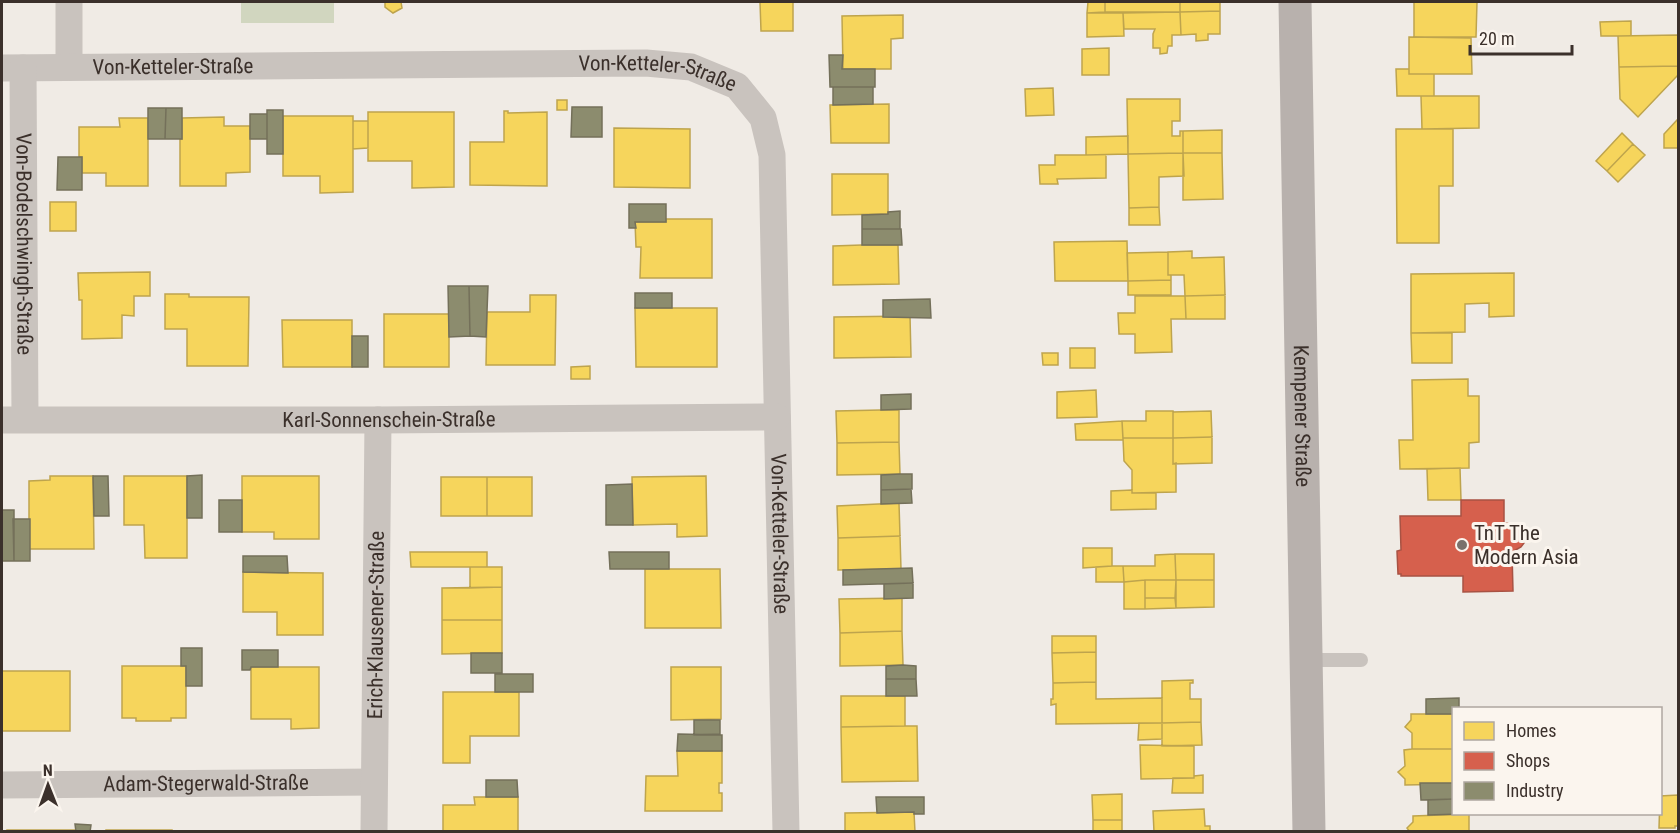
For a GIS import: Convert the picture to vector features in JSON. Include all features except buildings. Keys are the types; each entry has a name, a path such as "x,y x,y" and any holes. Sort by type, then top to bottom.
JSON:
{"main road":[{"name":"Kempener Straße","path":"1295,2 1309,831"}],"street":[{"path":"69,2 69,66"},
{"name":"Von-Ketteler-Straße","path":"12,68 646,63 691,67 737,87 763,118 772,155 786,831"},
{"name":"Von-Bodelschwingh-Straße","path":"12,68 13,419"},
{"name":"Karl-Sonnenschein-Straße","path":"13,419 378,420 777,417"},
{"name":"Erich-Klausener-Straße","path":"374,831 378,420"},
{"name":"Adam-Stegerwald-Straße","path":"2,785 374,783"}],"lane":[{"path":"1306,660 1361,660"}],"green space":[{"path":"241,2 334,2 334,23 241,23"}],"place":[{"name":"TnT The Modern Asia","path":"1462,545"}]}
